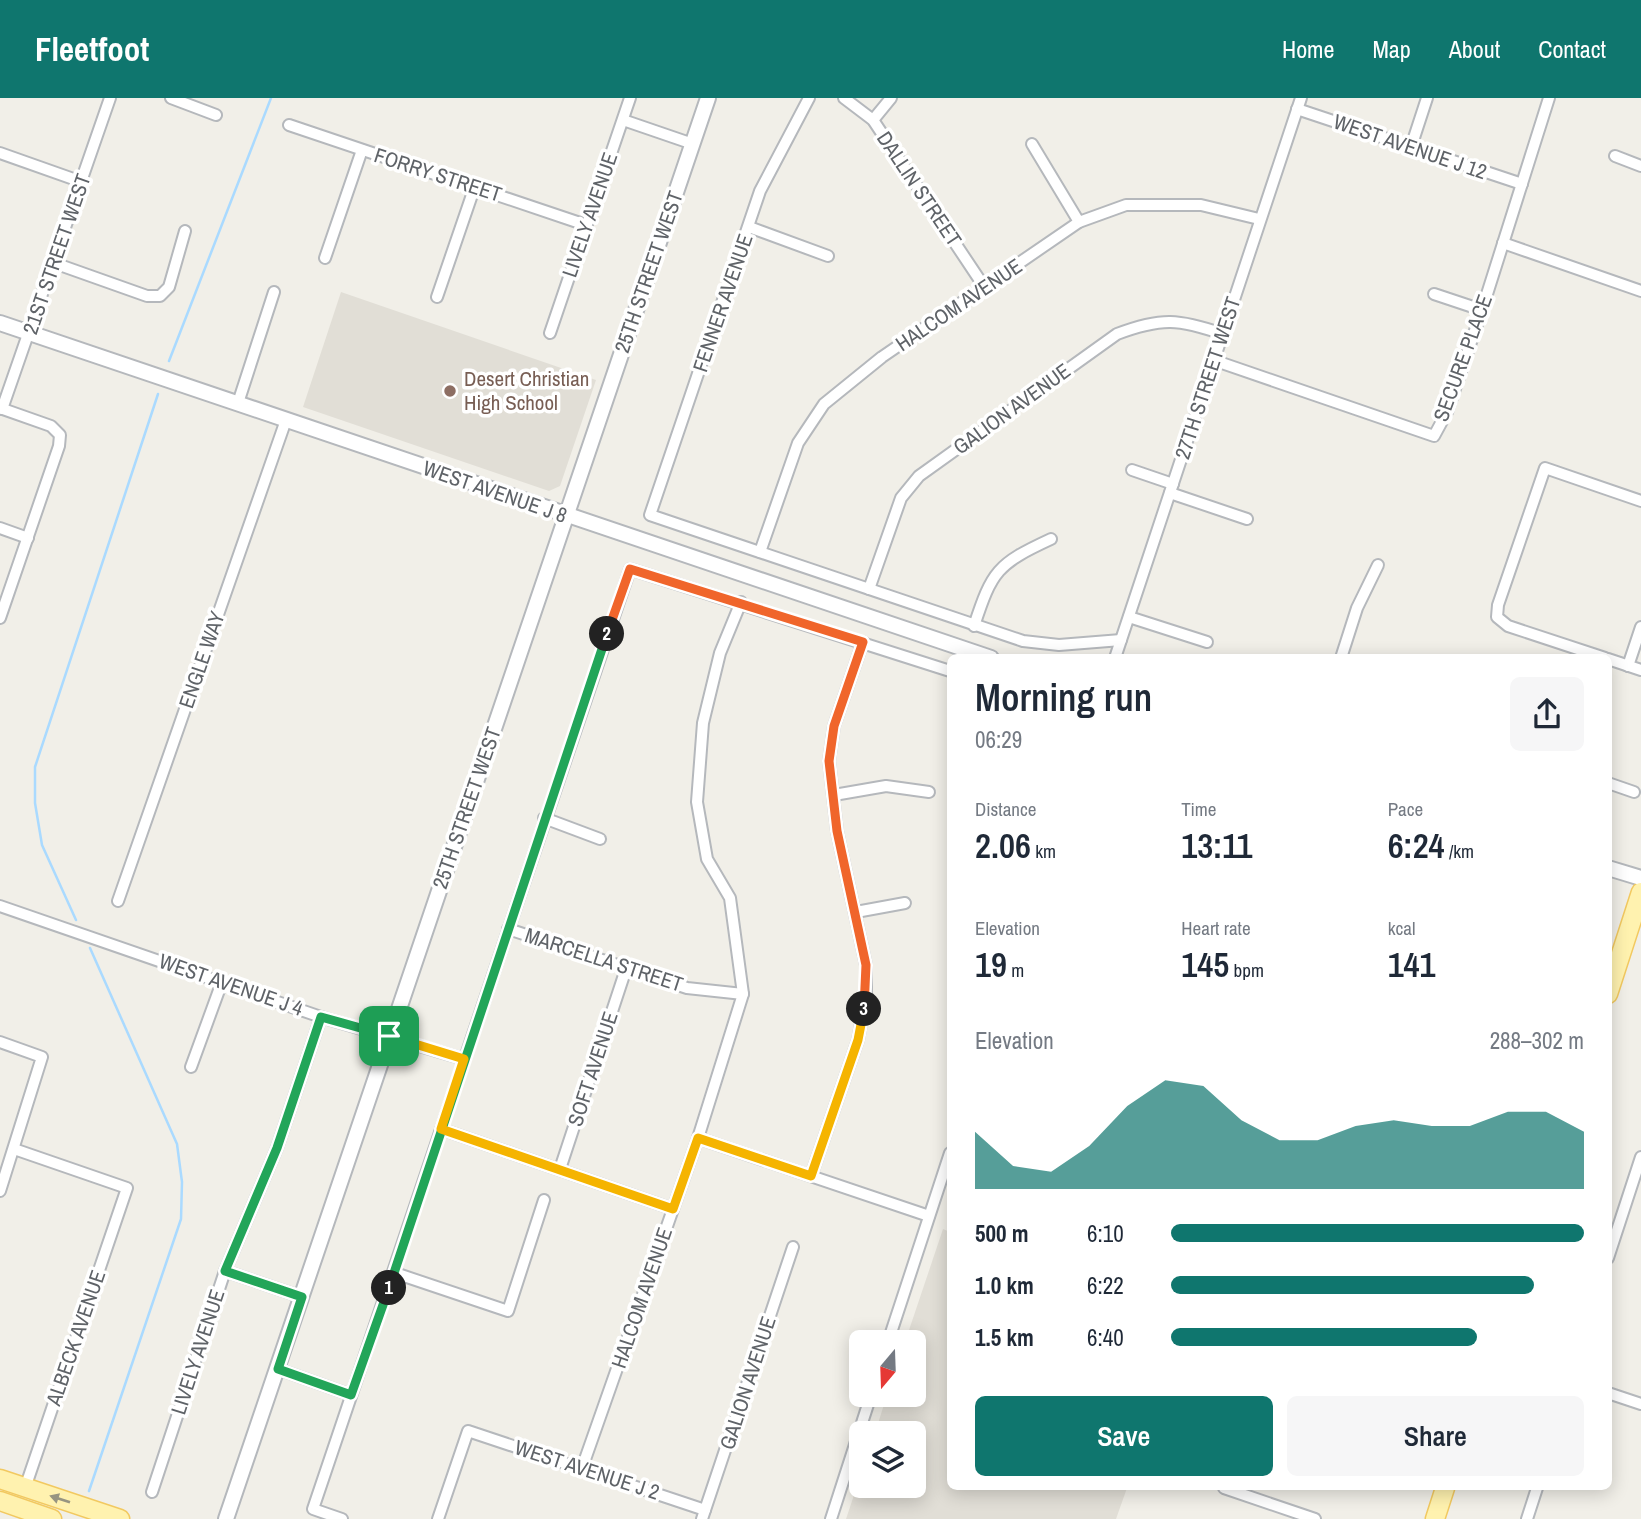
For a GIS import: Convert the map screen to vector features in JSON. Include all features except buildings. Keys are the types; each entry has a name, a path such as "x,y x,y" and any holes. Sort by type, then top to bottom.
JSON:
{"main road":[{"path":"1612,982 1641,892"},
{"path":"0,1479 120,1519"},
{"path":"1435,1519 1444,1490"},
{"path":"0,1502 52,1519"}],"street":[{"name":"21ST STREET WEST","path":"1,409 110,98"},
{"path":"172,98 216,115"},
{"name":"LIVELY AVENUE","path":"550,333 630,98"},
{"name":"25TH STREET WEST","path":"226,1519 708,98"},
{"name":"FENNER AVENUE","path":"760,552 650,515 760,191 808,98"},
{"name":"DALLIN STREET","path":"844,98 873,120 985,288"},
{"path":"873,120 891,98"},
{"path":"1412,147 1427,98"},
{"name":"SECURE PLACE","path":"1213,360 1434,436 1447,412 1482,310 1549,98"},
{"name":"WEST AVENUE J 12","path":"1299,103 1412,147 1522,184"},
{"name":"27TH STREET WEST","path":"1116,654 1299,103"},
{"path":"623,120 693,144"},
{"name":"FORRY STREET","path":"289,125 586,225"},
{"path":"1032,144 1079,222"},
{"path":"325,258 362,150"},
{"path":"0,153 82,182"},
{"path":"1615,156 1641,166"},
{"path":"437,297 475,186"},
{"name":"HALCOM AVENUE","path":"760,552 798,443 824,404 882,357 1079,222 1126,205 1201,205 1259,219"},
{"path":"749,227 828,256"},
{"path":"54,263 147,296 160,296 169,287 185,231"},
{"path":"1503,243 1641,291"},
{"path":"237,403 274,292"},
{"path":"1434,294 1482,310"},
{"name":"GALION AVENUE","path":"869,589 901,498 919,476 1117,334 1147,323 1186,322 1223,334"},
{"name":"WEST AVENUE J 8","path":"0,323 978,654"},
{"path":"0,618 60,435 51,426 1,409"},
{"name":"ENGLE WAY","path":"118,901 286,420"},
{"path":"1592,654 1508,626 1497,617 1498,605 1545,468 1641,501"},
{"path":"1132,470 1247,519"},
{"path":"0,528 28,538"},
{"path":"974,626 989,581 1016,555 1051,539"},
{"path":"760,552 1023,641 1059,645 1121,640"},
{"path":"1342,654 1357,608 1378,565"},
{"path":"342,1519 313,1509 395,1273 544,818 630,569 741,602 947,670"},
{"name":"HALCOM AVENUE","path":"582,1468 698,1138 743,994 730,898 707,859 697,802 703,723 720,653 741,602"},
{"path":"1129,617 1207,642"},
{"path":"1628,666 1641,627"},
{"path":"811,1176 858,1040 866,999 866,965 837,831 829,761 834,726 863,642"},
{"path":"1612,661 1641,670"},
{"path":"1612,784 1634,792"},
{"path":"834,795 886,786 929,792"},
{"path":"544,818 600,839"},
{"path":"1612,868 1641,878"},
{"path":"856,912 905,903"},
{"name":"WEST AVENUE J 4","path":"0,906 321,1017 464,1059"},
{"name":"MARCELLA STREET","path":"508,929 687,988 743,994"},
{"name":"SOFT AVENUE","path":"560,1169 626,969"},
{"path":"191,1067 222,982"},
{"name":"LIVELY AVENUE","path":"152,1492 225,1271 277,1148 321,1017"},
{"path":"0,1042 43,1057 0,1191"},
{"path":"441,1129 673,1209"},
{"path":"698,1138 929,1216"},
{"name":"ALBECK AVENUE","path":"14,1149 127,1188 25,1488"},
{"path":"1613,1228 1641,1157"},
{"path":"892,1330 947,1166"},
{"path":"395,1273 508,1311 544,1200"},
{"name":"GALION AVENUE","path":"704,1515 793,1247"},
{"path":"225,1271 302,1297"},
{"path":"278,1369 351,1395"},
{"path":"1612,1394 1641,1404"},
{"path":"831,1519 867,1407"},
{"name":"WEST AVENUE J 2","path":"438,1519 468,1431 582,1468 704,1515"},
{"path":"1230,1490 1315,1519"},
{"path":"1527,1519 1536,1490"}],"shaded area":[{"name":"Desert Christian High School","path":"341,292 596,380 560,486 549,491 303,407"},
{"path":"943,1229 947,1231 947,1490 1126,1490 1116,1519 846,1519 853,1498 926,1498 926,1421 879,1421 883,1407 926,1407 926,1330 909,1330"}],"waterway":[{"path":"169,361 271,98"},
{"path":"76,920 42,845 35,803 35,767 158,394"},
{"path":"89,1491 181,1219 182,1182 177,1144 90,948"}],"place":[{"name":"Desert Christian High School","path":"450,391"}],"route":[{"path":"389,1036 321,1017 277,1148 225,1271 302,1297 278,1369 351,1395 395,1273 464,1059 544,818 630,569 863,642 834,726 829,761 837,831 866,965 866,999 858,1040 811,1176 698,1138 673,1209 560,1169 441,1129 464,1059 389,1036"}]}
